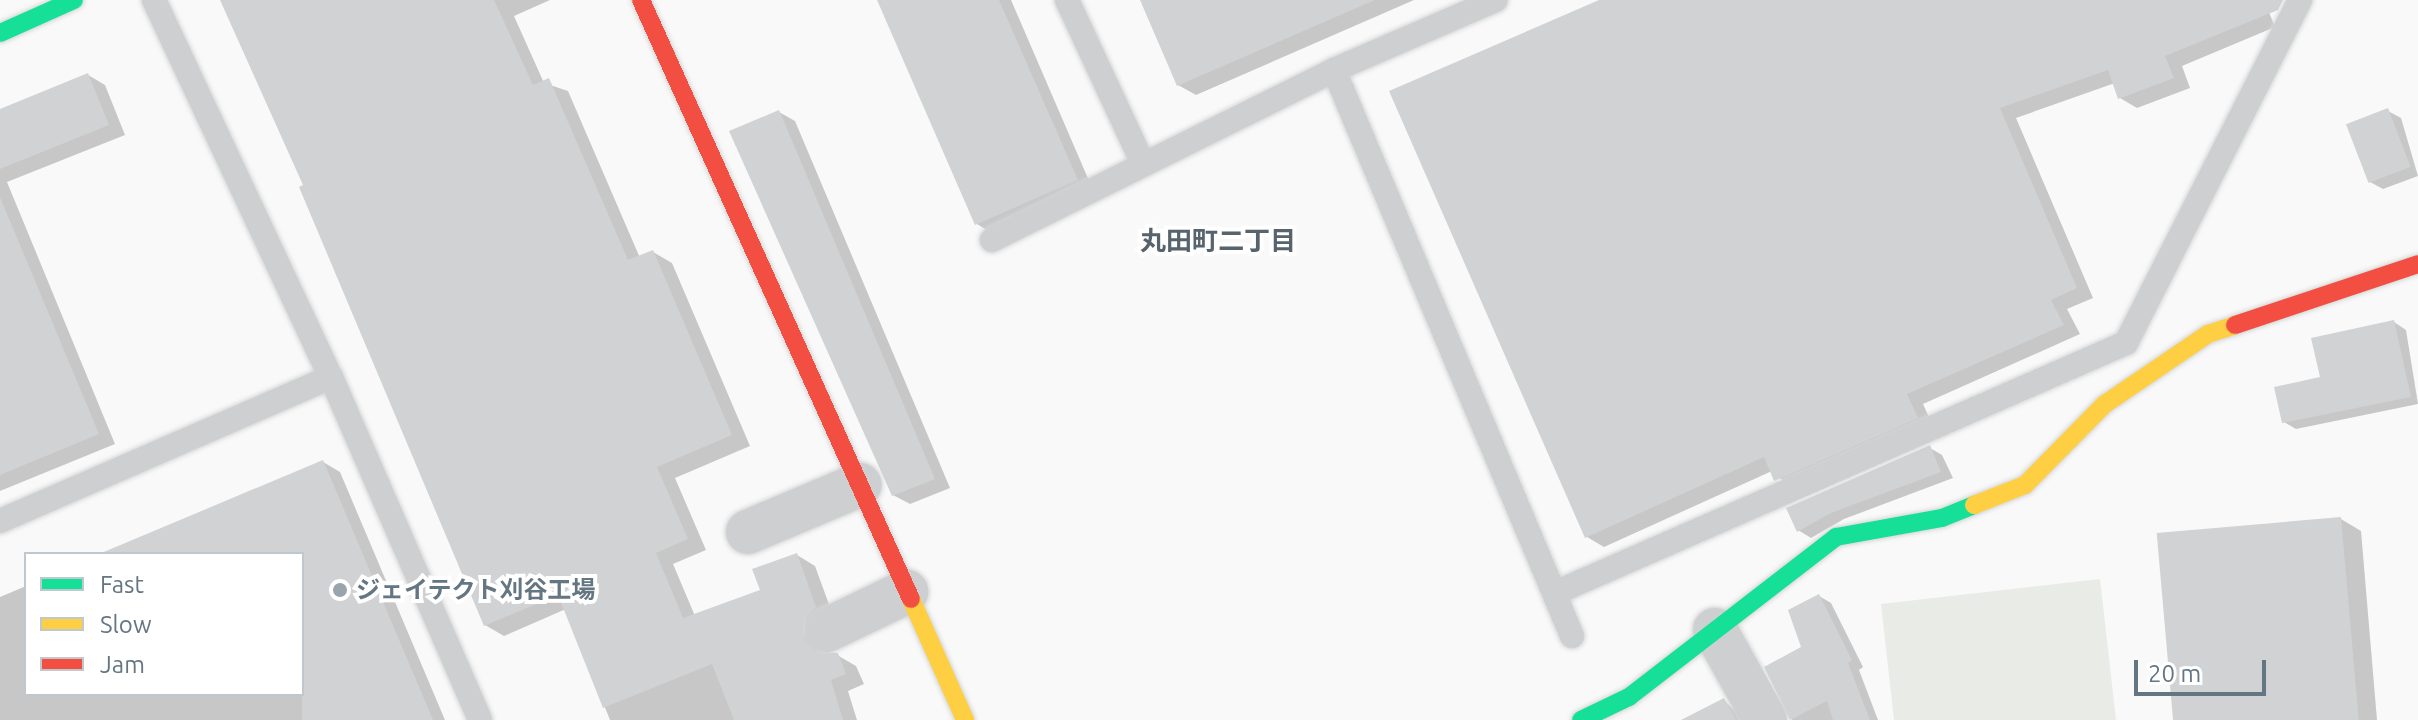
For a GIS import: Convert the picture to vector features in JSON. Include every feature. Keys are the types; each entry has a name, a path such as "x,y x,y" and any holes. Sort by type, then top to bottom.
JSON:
{"street":[{"path":"0,33 74,0"},
{"path":"641,0 965,720"},
{"path":"1581,720 1629,697 1836,537 1942,518 2025,485 2105,404 2208,334 2417,269"},
{"path":"748,532 859,485"},
{"path":"827,630 906,592"},
{"path":"1715,630 1765,720"}],"lane":[{"path":"154,0 331,377 480,720"},
{"path":"1067,0 1143,164"},
{"path":"992,240 1334,70 1496,0"},
{"path":"1555,593 2126,343 2300,0"},
{"path":"1334,70 1572,636"},
{"path":"0,521 331,377"}],"shaded area":[{"path":"2100,579 2116,720 1894,720 1881,604"}],"building":[{"path":"220,0 494,0 533,85 549,78 628,260 653,250 732,435 657,467 688,539 656,553 683,618 760,590 752,569 797,553 816,607 806,617 804,640 814,651 838,653 846,674 831,680 843,720 734,720 712,664 603,708 558,595 484,626 299,187 303,185"},
{"path":"877,0 999,0 1078,180 975,225"},
{"path":"1140,0 1375,0 1177,86"},
{"path":"1599,0 2283,0 2278,10 2165,56 2174,78 2118,99 2108,70 2000,108 2077,288 2051,300 2064,325 1907,394 1918,418 1774,481 1764,457 1585,538 1389,91"},
{"path":"88,73 109,125 0,169 0,109"},
{"path":"2388,108 2411,167 2369,183 2346,124"},
{"path":"779,110 935,479 892,496 729,131"},
{"path":"0,197 99,434 0,475"},
{"path":"2394,320 2411,397 2282,423 2274,387 2320,377 2311,338"},
{"path":"1930,445 1941,472 1831,513 1797,532 1786,508"},
{"name":"ジェイテクト刈谷工場","path":"323,460 433,720 302,720 304,552 104,552"},
{"path":"2341,517 2359,720 2173,720 2157,533"},
{"path":"1819,594 1852,660 1848,663 1870,720 1833,720 1827,701 1790,720 1764,667 1801,647 1788,610"},
{"path":"1724,698 1736,720 1681,720"}],"traffic: fast":[{"path":"0,33 74,0"},
{"path":"1581,720 1629,697 1836,537 1942,518 1974,505"}],"traffic: slow":[{"path":"1974,505 2025,485 2105,404 2208,334 2235,325"},
{"path":"911,599 965,720"}],"traffic: jam":[{"path":"641,0 911,599"},
{"path":"2235,325 2418,264"}],"place":[{"name":"ジェイテクト刈谷工場","path":"340,590"}],"district":[{"name":"丸田町二丁目","path":"1218,241"}]}
